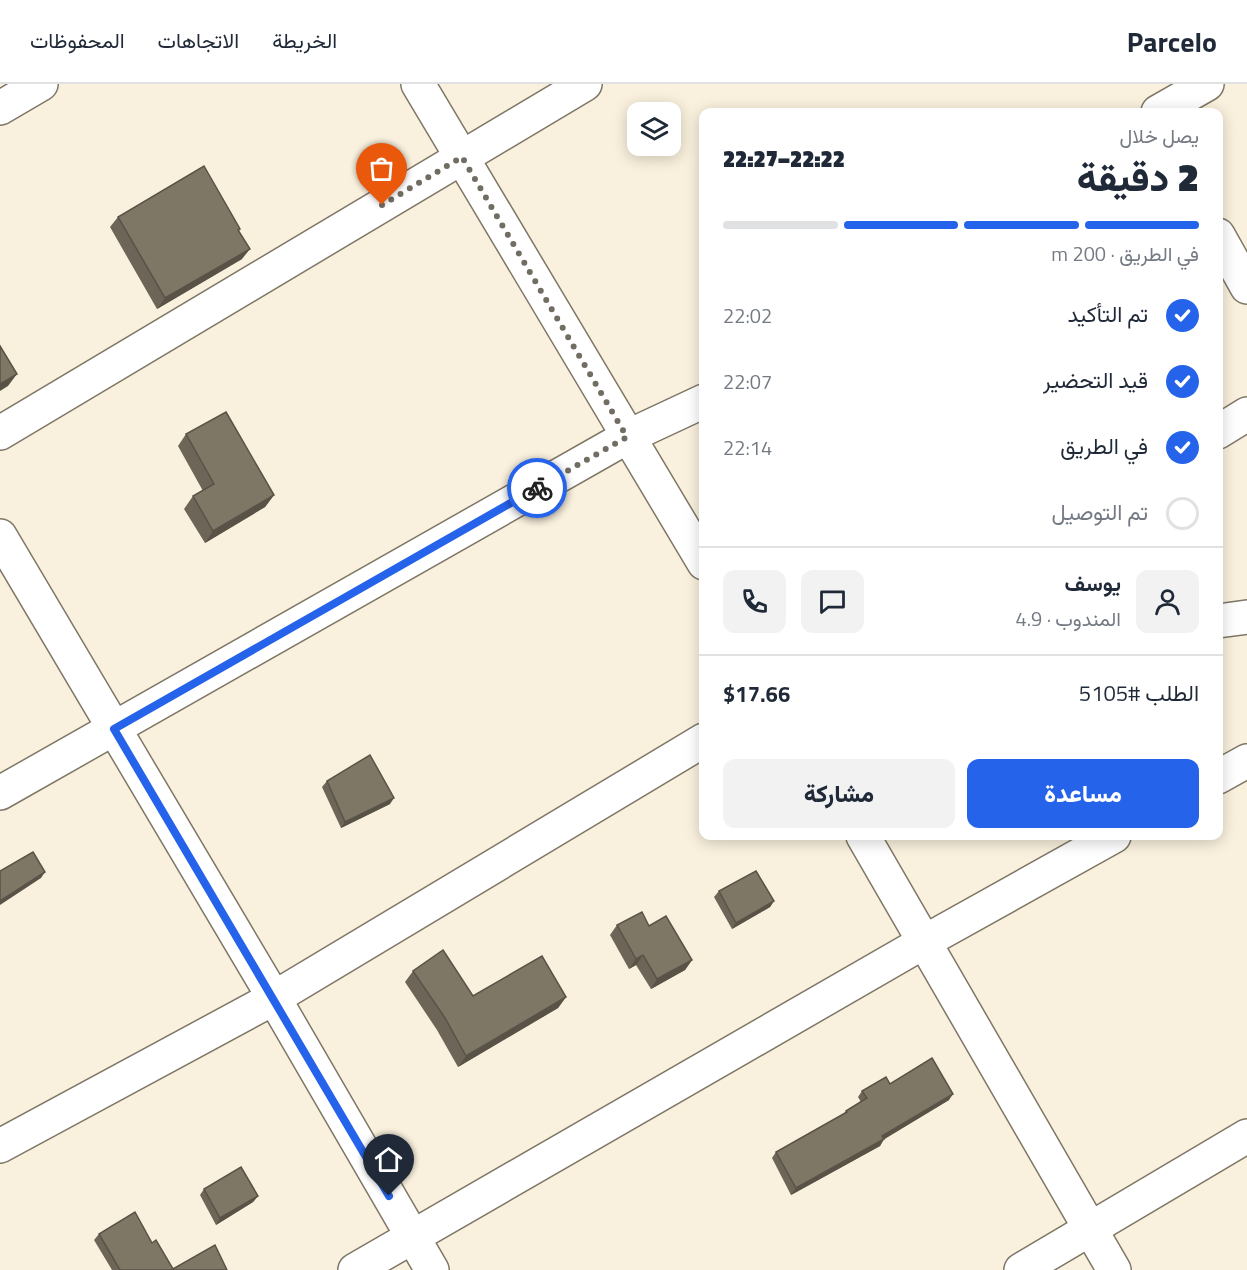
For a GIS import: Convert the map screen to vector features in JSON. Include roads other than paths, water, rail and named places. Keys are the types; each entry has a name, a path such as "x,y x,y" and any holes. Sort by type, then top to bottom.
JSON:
{"street":[{"path":"0,108 41,84"},
{"path":"418,84 699,555"},
{"path":"0,433 585,84"},
{"path":"1165,108 1207,84"},
{"path":"1223,244 1247,287"},
{"path":"0,793 627,437 699,403"},
{"path":"1223,429 1247,414"},
{"path":"0,536 432,1270"},
{"path":"1223,620 1247,617"},
{"path":"0,1146 274,998 699,743"},
{"path":"1223,774 1247,761"},
{"path":"865,840 1114,1270"},
{"path":"355,1270 924,942 1107,840"},
{"path":"1021,1270 1247,1136"}]}
